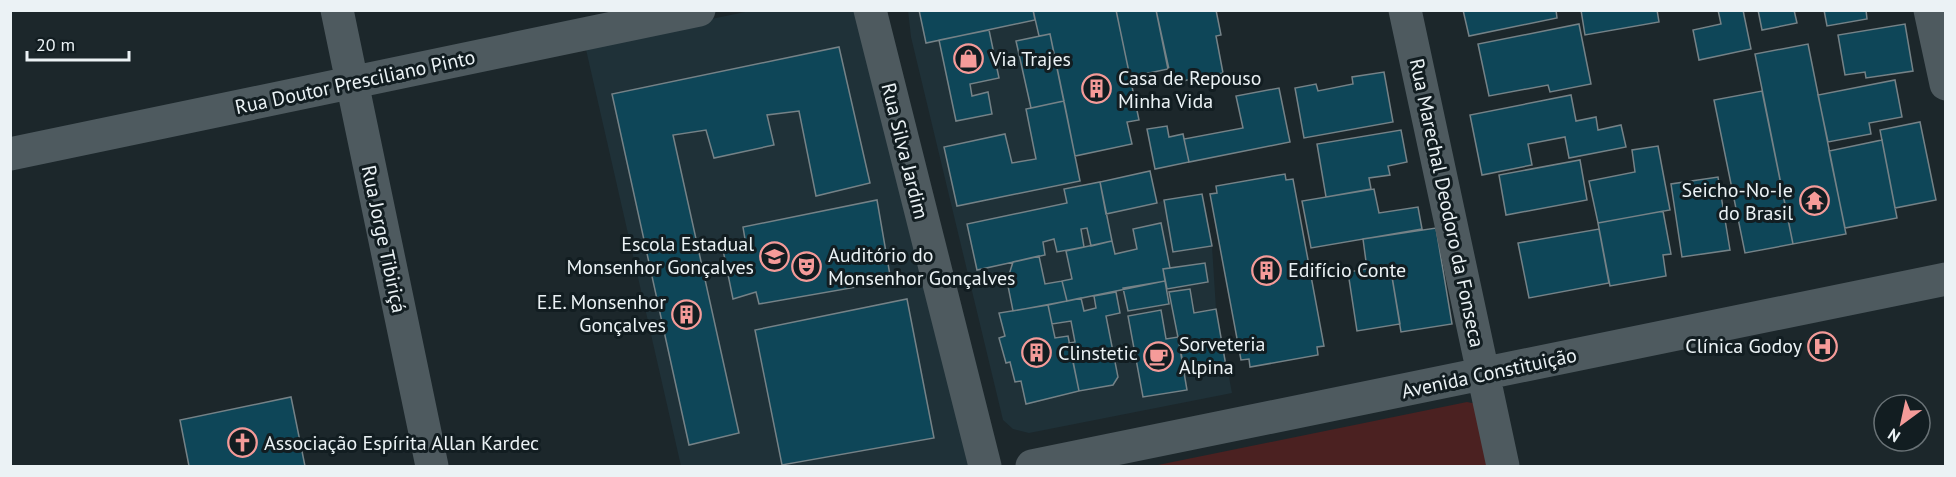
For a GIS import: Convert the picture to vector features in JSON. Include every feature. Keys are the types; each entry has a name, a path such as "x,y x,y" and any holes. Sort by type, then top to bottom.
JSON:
{"street":[{"name":"Rua Jorge Tibiriçá","path":"337,10 432,466"},
{"name":"Rua Doutor Presciliano Pinto","path":"10,154 699,10"},
{"name":"Rua Silva Jardim","path":"870,10 985,466"},
{"name":"Rua Marechal Deodoro da Fonseca","path":"1405,10 1503,466"},
{"path":"1930,10 1946,84"},
{"name":"Avenida Constituição","path":"1032,466 1946,279"}],"shaded area":[{"path":"908,10 1033,11 1039,36 1050,34 1082,185 1150,171 1157,203 1202,194 1212,246 1216,309 1232,393 1029,433 1013,429 1003,420 911,37"},
{"name":"Escola Estadual Monsenhor Gonçalves","path":"750,11 858,11 969,466 681,466 585,45"},
{"path":"1467,402 1477,404 1494,466 1153,466"}],"building":[{"path":"919,10 1033,10 1035,20 926,43"},
{"name":"Casa de Repouso Minha Vida","path":"1033,10 1116,10 1139,120 1127,122 1132,144 1075,156 1050,34 1039,36"},
{"path":"1116,10 1156,10 1168,69 1130,77"},
{"path":"1156,10 1216,10 1221,35 1216,36 1223,73 1172,83"},
{"path":"1463,10 1556,10 1557,18 1469,36"},
{"path":"1581,10 1657,10 1659,22 1585,35"},
{"path":"1718,10 1743,10 1751,49 1699,60 1693,30 1721,24"},
{"path":"1758,10 1794,10 1797,23 1762,30"},
{"path":"1824,10 1866,10 1867,19 1827,26"},
{"path":"1579,24 1591,84 1550,92 1548,85 1489,96 1478,44"},
{"path":"1905,24 1913,71 1866,78 1865,72 1845,75 1838,35"},
{"name":"Via Trajes","path":"989,30 999,78 970,84 972,96 988,92 992,114 956,121 939,40"},
{"path":"1050,34 1064,101 1031,108 1016,41"},
{"path":"1808,44 1846,234 1793,244 1755,54"},
{"name":"E.E. Monsenhor Gonçalves","path":"839,47 870,183 816,196 799,111 767,115 774,145 714,158 706,130 673,135 739,433 689,445 612,94"},
{"path":"1384,72 1393,122 1304,138 1295,88 1316,84 1318,91 1353,84 1352,77"},
{"path":"1895,80 1902,117 1869,123 1871,134 1828,142 1818,95"},
{"path":"1279,88 1290,142 1189,162 1184,139 1243,128 1236,96"},
{"path":"1762,91 1793,244 1745,253 1714,100"},
{"path":"1571,95 1576,121 1596,117 1598,130 1621,125 1626,147 1569,158 1565,137 1528,144 1532,165 1482,175 1470,115"},
{"path":"1064,101 1080,181 957,206 944,147 1005,134 1012,163 1036,159 1026,109"},
{"path":"1920,122 1936,200 1895,208 1880,130"},
{"path":"1167,126 1169,137 1183,134 1189,162 1155,169 1147,129"},
{"path":"1401,130 1407,162 1388,166 1390,175 1369,178 1371,189 1326,197 1317,144"},
{"path":"1882,140 1897,218 1845,228 1829,151"},
{"path":"1658,146 1670,210 1598,223 1589,181 1635,172 1632,150"},
{"path":"1580,160 1587,200 1506,215 1499,175"},
{"path":"1150,171 1157,203 1106,214 1100,182"},
{"name":"Edifício Conte","path":"1285,174 1286,180 1293,179 1324,346 1317,347 1318,355 1250,367 1249,359 1241,360 1210,194 1217,193 1216,186"},
{"path":"1718,177 1730,250 1682,257 1671,184"},
{"path":"1100,182 1112,241 1091,246 1087,228 1081,229 1084,247 1057,252 1054,239 1043,242 1045,255 977,270 967,224 1067,203 1064,189"},
{"path":"1374,189 1379,213 1418,207 1422,229 1311,248 1302,201"},
{"path":"1202,194 1212,246 1173,252 1164,200"},
{"name":"Auditório do Monsenhor Gonçalves","path":"877,200 891,281 759,304 756,292 733,299 723,250 746,245 743,227"},
{"path":"1663,211 1671,254 1663,255 1666,276 1610,286 1598,223"},
{"path":"1161,223 1170,268 1163,269 1165,281 1067,301 1062,281 1072,279 1066,251 1112,241 1115,254 1137,249 1133,229"},
{"path":"1436,228 1452,324 1401,332 1390,265 1367,269 1363,239"},
{"path":"1599,229 1609,283 1529,298 1518,243"},
{"path":"1039,256 1045,284 1062,281 1067,301 1013,311 1007,281 1013,262"},
{"path":"1205,263 1208,282 1167,289 1163,269"},
{"path":"1390,265 1400,324 1357,331 1348,272"},
{"path":"1165,281 1169,304 1128,311 1123,288"},
{"path":"1190,289 1194,313 1216,309 1226,366 1185,373 1169,292"},
{"path":"1116,292 1120,313 1106,316 1118,377 1113,385 1079,391 1069,343 1075,342 1071,321 1052,324 1048,305 1081,298 1084,311 1096,308 1094,296"},
{"path":"907,299 934,438 782,465 755,330"},
{"name":"Clinstetic","path":"1048,305 1055,338 1068,336 1079,391 1026,404 1021,381 1015,382 1010,362 1006,363 999,338 1005,336 999,313"},
{"name":"Sorveteria Alpina","path":"1161,310 1166,339 1178,337 1187,390 1143,397 1128,316"},
{"name":"Associação Espírita Allan Kardec","path":"291,397 305,466 189,466 180,420"}],"place":[{"name":"Via Trajes","path":"969,59"},
{"name":"Casa de Repouso Minha Vida","path":"1097,89"},
{"name":"Seicho-No-Ie do Brasil","path":"1814,201"},
{"name":"Escola Estadual Monsenhor Gonçalves","path":"775,256"},
{"name":"Auditório do Monsenhor Gonçalves","path":"807,266"},
{"name":"Edifício Conte","path":"1267,270"},
{"name":"E.E. Monsenhor Gonçalves","path":"687,314"},
{"name":"Clínica Godoy","path":"1823,346"},
{"name":"Clinstetic","path":"1037,353"},
{"name":"Sorveteria Alpina","path":"1158,356"},
{"name":"Associação Espírita Allan Kardec","path":"243,443"}]}
